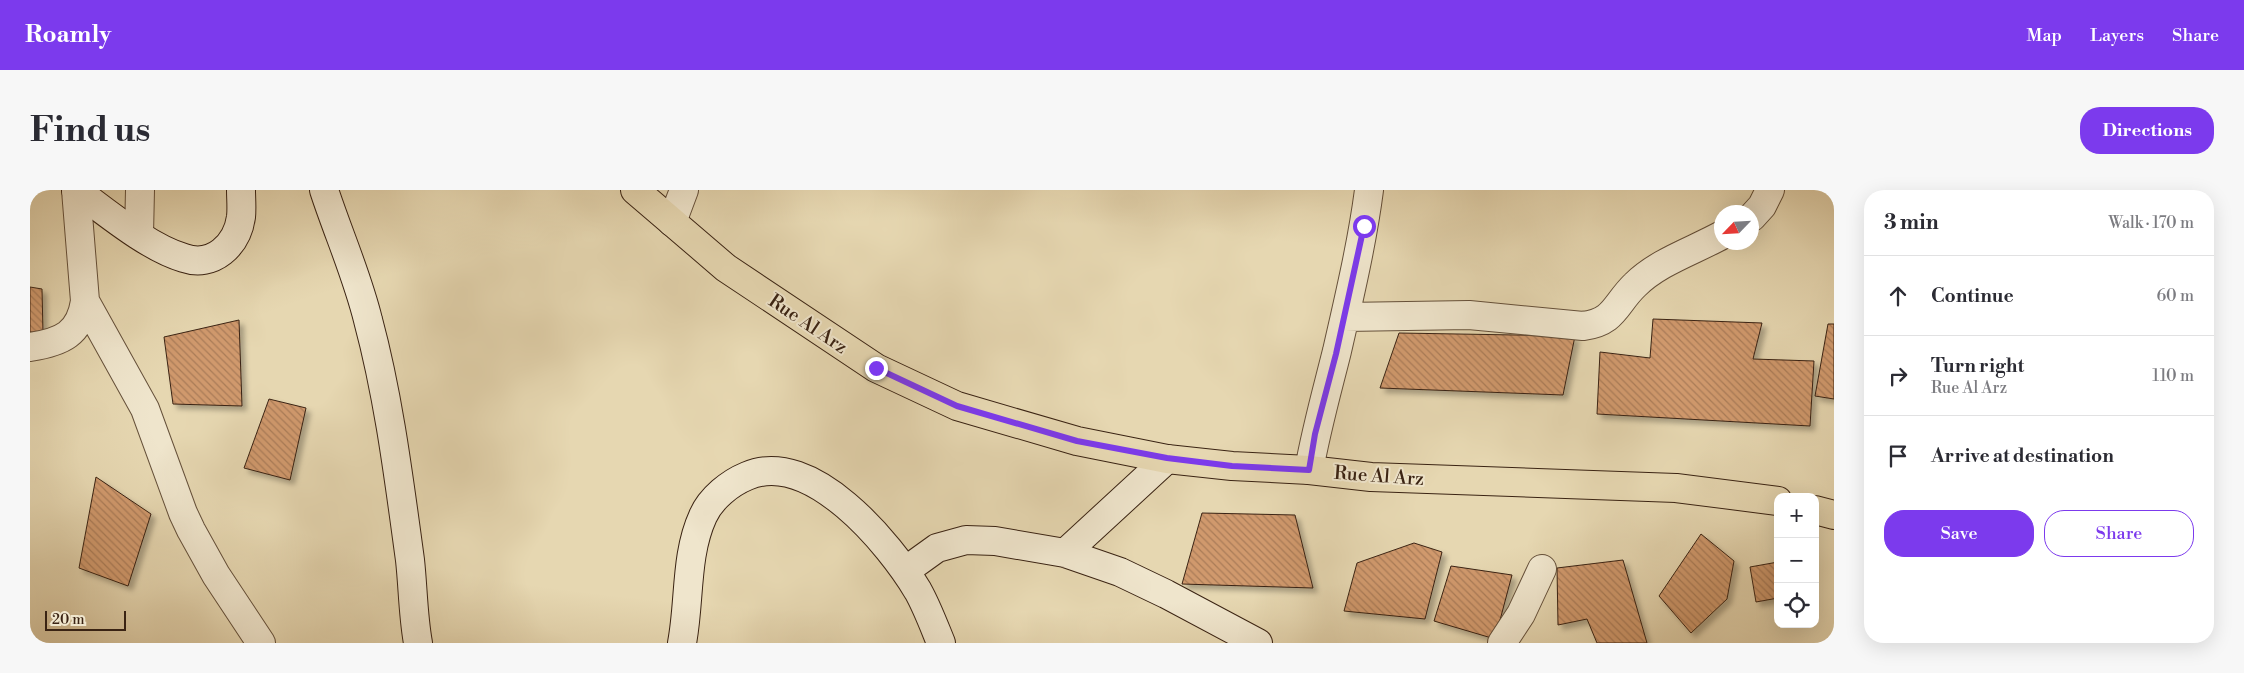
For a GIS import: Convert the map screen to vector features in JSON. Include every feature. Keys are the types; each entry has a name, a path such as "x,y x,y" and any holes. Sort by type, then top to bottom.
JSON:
{"main road":[{"name":"Rue Al Arz","path":"635,190 726,268 876,368 957,406 1077,441 1167,458 1232,466 1309,470 1371,477 1676,488 1774,500"},
{"path":"1819,511 1834,514"}],"street":[{"path":"76,190 139,235 185,259 209,258 221,254 229,247 237,233 241,217 241,190"},
{"path":"30,347 45,345 67,336 83,316 85,300 76,190"},
{"path":"139,235 140,190"},
{"path":"324,190 369,320 380,370 410,560 418,643"},
{"path":"672,222 684,190"},
{"path":"1309,470 1315,434 1345,316 1364,226 1369,190"},
{"path":"1759,209 1770,190"},
{"path":"1345,316 1469,316 1583,326 1595,324 1611,315 1637,283 1687,252 1714,239"},
{"path":"85,300 145,409 191,530 216,575 261,643"},
{"path":"1065,554 1167,458"},
{"path":"682,643 694,542 704,514 717,497 731,485 755,472 770,471 790,473 818,484 877,534 919,592 941,643"},
{"path":"905,571 937,548 966,540 995,541 1065,554 1120,572 1159,590 1258,643"},
{"path":"1502,643 1521,614 1542,569"}],"building":[{"path":"30,287 42,289 43,333 30,332"},
{"path":"1653,319 1762,323 1753,359 1814,361 1810,426 1597,414 1600,352 1650,358"},
{"path":"239,320 242,406 173,404 164,337"},
{"path":"1828,324 1834,324 1834,399 1815,396"},
{"path":"1399,333 1575,336 1563,395 1380,388"},
{"path":"269,399 306,408 290,480 244,468"},
{"path":"96,477 151,514 128,586 79,568"},
{"path":"1202,513 1295,515 1313,588 1182,584"},
{"path":"1701,534 1734,561 1727,599 1691,633 1659,596"},
{"path":"1414,543 1442,552 1425,619 1344,611 1357,563"},
{"path":"1623,560 1647,643 1597,643 1587,619 1558,625 1557,568"},
{"path":"1774,563 1774,599 1756,602 1750,567"},
{"path":"1451,566 1512,575 1495,639 1434,621"}],"route":[{"path":"876,368 957,406 1077,441 1167,458 1232,466 1309,470 1315,434 1336,354 1364,226"}]}
